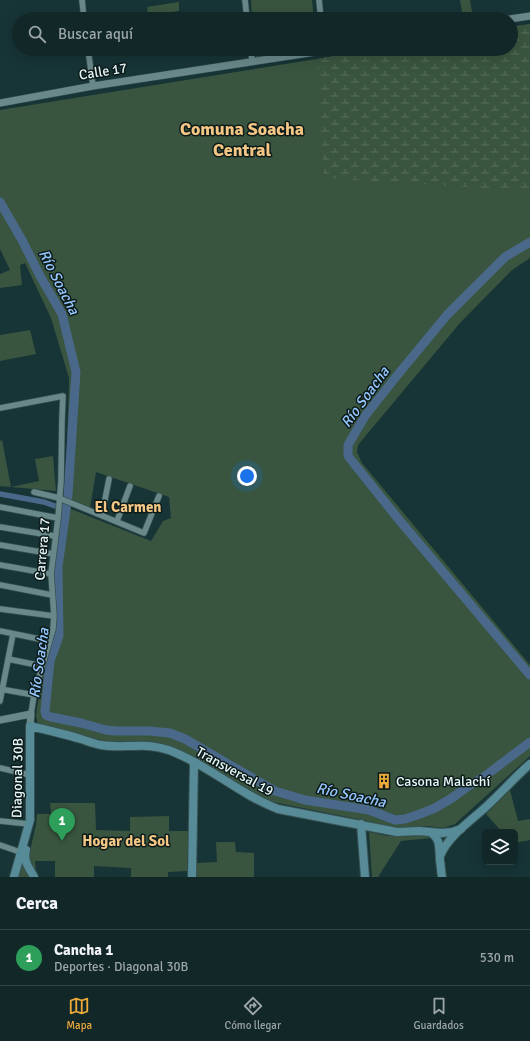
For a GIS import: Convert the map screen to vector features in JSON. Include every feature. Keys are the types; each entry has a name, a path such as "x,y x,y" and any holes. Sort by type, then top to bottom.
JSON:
{"main road":[{"name":"Transversal 19","path":"33,727 100,745 153,746 162,748 194,762 244,793 278,809 397,832 419,830 442,833 461,829"},
{"name":"Diagonal 30B","path":"23,853 30,812 30,775 33,727"},
{"name":"Diagonal 30B","path":"14,877 34,827 33,727"},
{"path":"192,877 194,762"},
{"path":"440,856 442,850 461,829 530,764"},
{"path":"361,824 365,877"},
{"path":"430,832 438,841 442,877"},
{"path":"23,853 26,864 34,877"}],"street":[{"path":"82,0 83,12"},
{"path":"245,0 246,12"},
{"path":"319,0 320,12"},
{"path":"518,18 530,16"},
{"path":"89,56 93,86"},
{"path":"252,56 252,61"},
{"name":"Calle 17","path":"1,101 283,56"},
{"name":"Carrera 17","path":"0,408 63,396 62,499 55,536 51,574 54,616 49,641 34,695 31,714 33,727"},
{"path":"102,516 109,479"},
{"path":"117,522 130,486"},
{"path":"34,492 62,499 144,533 159,496"},
{"path":"0,507 58,518"},
{"path":"0,527 55,536"},
{"path":"0,545 53,554"},
{"path":"0,565 51,574"},
{"path":"0,585 52,595"},
{"path":"0,609 54,616"},
{"path":"0,631 49,641"},
{"path":"0,701 1,689 13,634"},
{"path":"8,659 42,666"},
{"path":"1,689 34,695"},
{"path":"0,720 31,714"},
{"path":"0,768 30,775"},
{"path":"0,821 29,824"},
{"path":"0,845 23,853"}],"green space":[{"path":"251,0 312,0 313,12 252,12"},
{"path":"460,0 470,0 472,12 462,12"},
{"path":"179,2 179,11 148,12 147,7"},
{"path":"530,24 530,258 512,270 460,323 358,445 357,452 362,463 530,665 530,756 455,824 443,828 427,826 405,829 389,827 268,801 162,743 105,741 50,728 38,723 36,717 37,708 47,655 56,624 54,574 65,495 69,378 51,318 25,263 20,265 22,285 0,288 0,274 10,270 0,249 0,110 336,56 518,56 518,26","holes":["96,472 169,497 171,518 163,521 151,541 71,509 71,499 90,508"]},
{"path":"530,24 530,191 324,178 317,59 336,56 518,56 518,26"},
{"path":"30,330 36,354 0,361 0,335"},
{"path":"2,440 11,487 0,486 0,441"},
{"path":"53,456 56,491 11,487 39,481 35,459"},
{"path":"510,790 518,821 530,819 530,840 518,842 518,829 499,829 486,814"},
{"path":"50,803 95,803 96,830 130,831 130,817 169,816 169,831 189,831 187,871 168,872 168,877 131,877 131,868 94,866 94,877 55,877 55,861 35,861 36,872 28,859 37,814 51,814"},
{"path":"369,832 388,836 430,834 431,838 401,841 378,877 372,877"},
{"path":"216,842 235,842 236,852 254,853 254,877 197,877 197,863 217,862"},
{"path":"22,859 31,877 17,877"}],"waterway":[{"name":"Río Soacha","path":"0,202 62,314 76,372 68,495 58,567 59,636 50,661 45,711 46,715 106,730 170,733 185,739 275,791 305,800 369,810 395,820 405,819 435,808 485,776 530,742"},
{"name":"Río Soacha","path":"530,242 505,257 447,315 365,416 348,445 348,456 400,521 530,675"},
{"path":"0,494 44,502 55,506"}],"place":[{"name":"Casona Malachí","path":"384,781"},
{"name":"Cancha 1","path":"62,841"}],"district":[{"name":"Comuna Soacha Central","path":"242,139"},
{"name":"El Carmen","path":"128,507"},
{"name":"Hogar del Sol","path":"126,841"}]}
